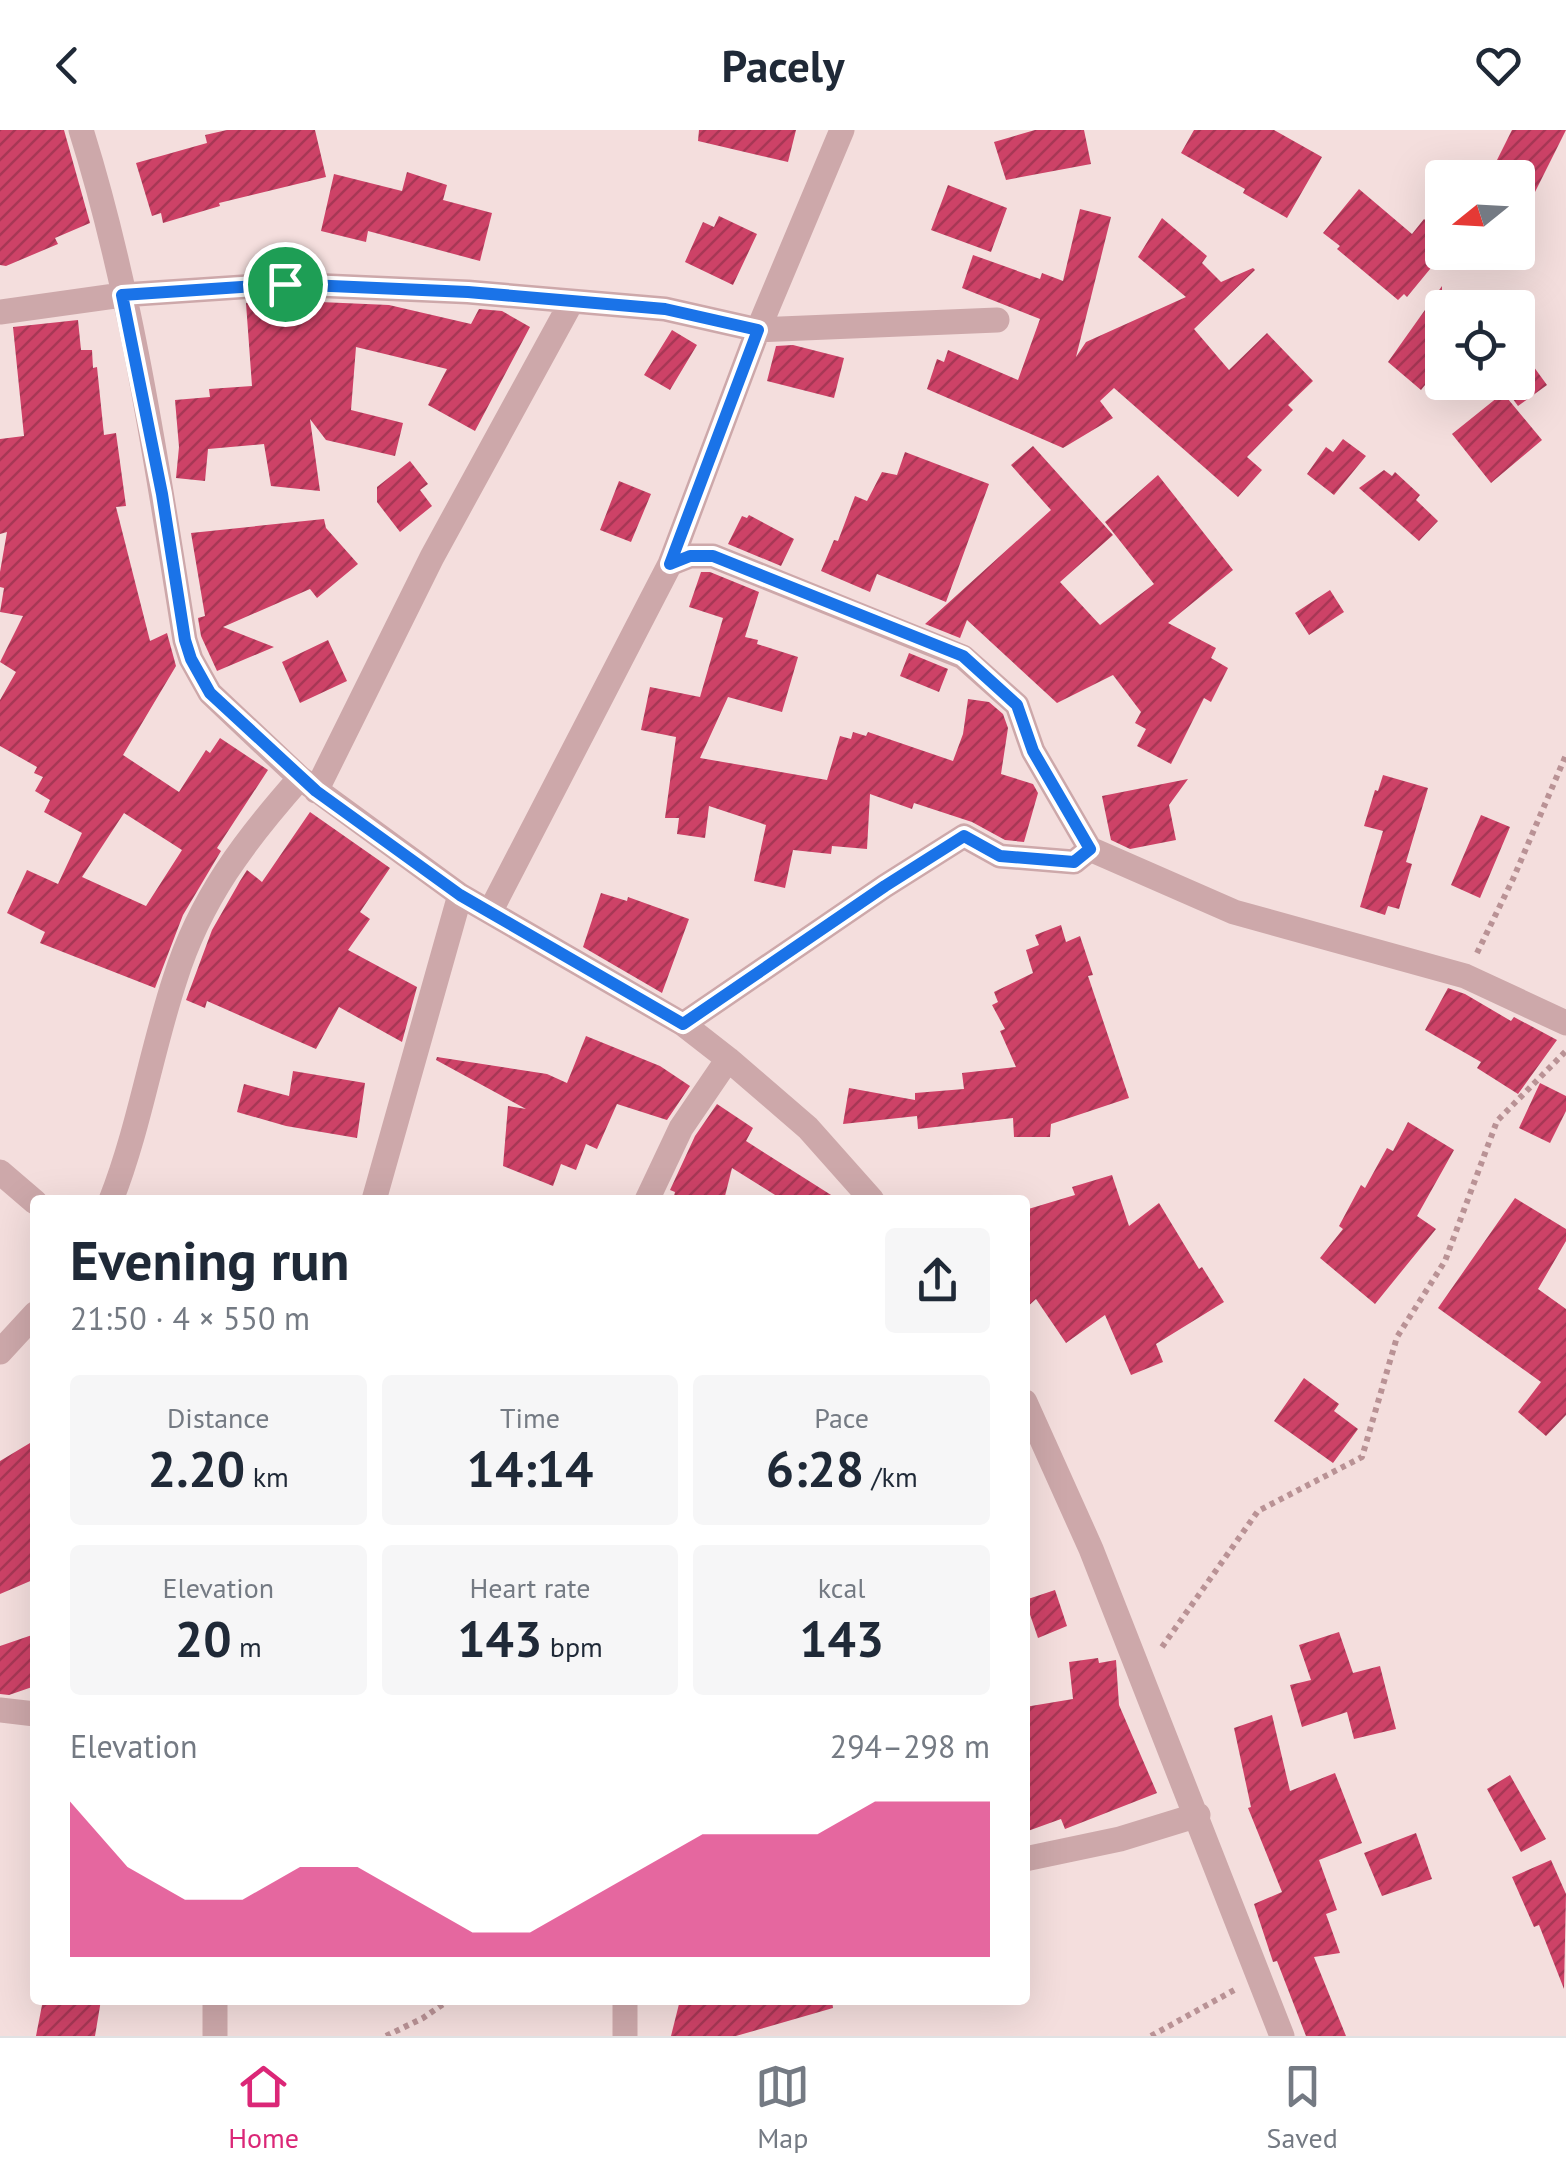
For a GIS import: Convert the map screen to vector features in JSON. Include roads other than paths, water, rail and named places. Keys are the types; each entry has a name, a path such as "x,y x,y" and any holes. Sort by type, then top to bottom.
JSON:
{"street":[{"path":"81,130 98,185 122,295 191,659 210,693 308,785 460,895 683,1024 808,1128 868,1195"},
{"path":"491,910 670,564 758,330 842,130"},
{"path":"0,312 122,295 285,284 468,292 665,309 758,330 998,320"},
{"path":"112,1195 176,975 216,886 246,840 308,785 572,301"},
{"path":"670,564 690,556 713,556 963,656 1017,705 1033,751 1090,849 1234,912 1465,976 1566,1022"},
{"path":"683,1024 964,836 1000,856 1014,858 1074,862 1090,849"},
{"path":"375,1195 460,895"},
{"path":"649,1195 681,1128 728,1059"},
{"path":"0,1172 30,1198"},
{"path":"0,1352 30,1319"},
{"path":"1030,1413 1091,1550 1282,2036"},
{"path":"0,1710 30,1713"},
{"path":"1030,1858 1120,1840 1198,1816"},
{"path":"214,2005 215,2036"},
{"path":"625,2005 625,2036"}]}
